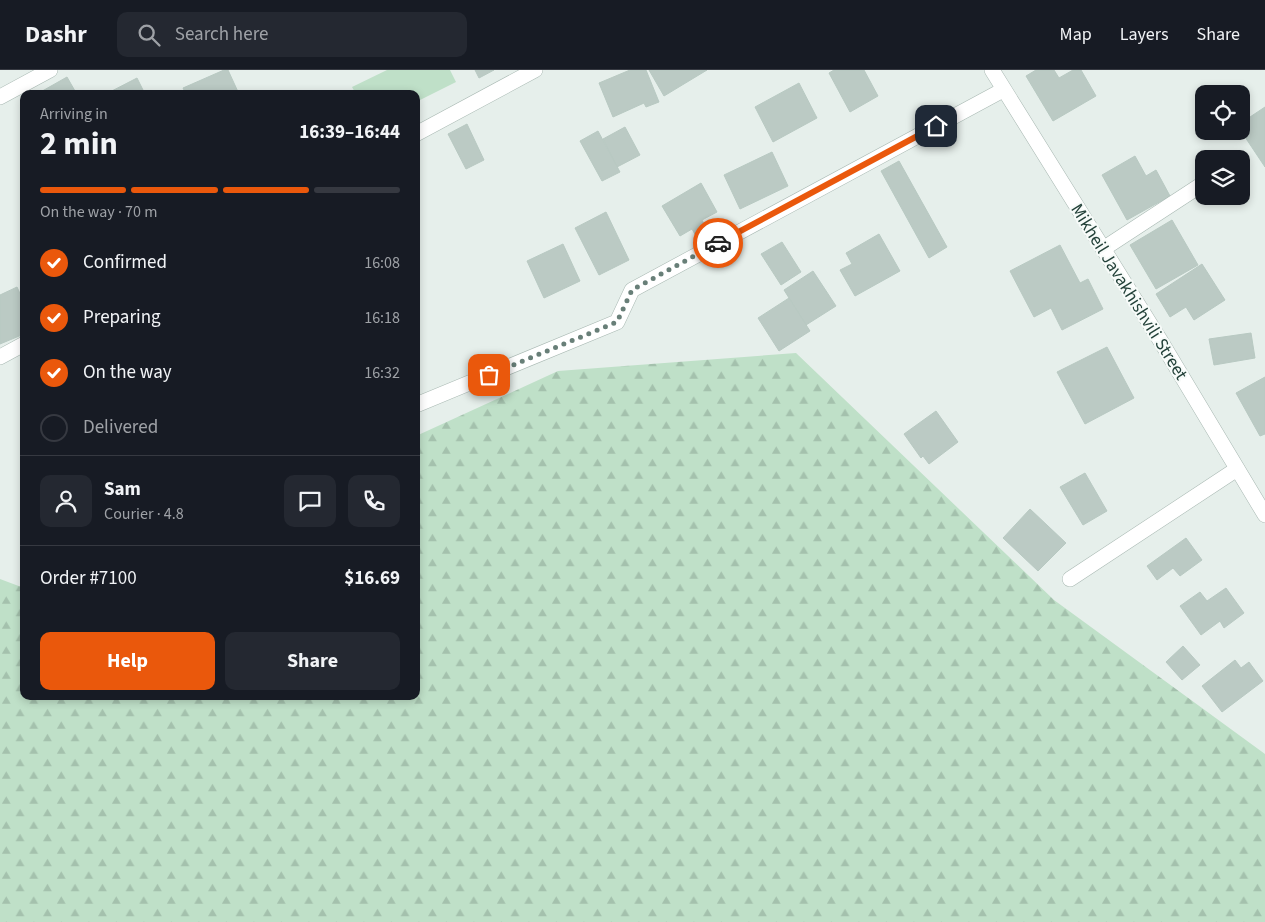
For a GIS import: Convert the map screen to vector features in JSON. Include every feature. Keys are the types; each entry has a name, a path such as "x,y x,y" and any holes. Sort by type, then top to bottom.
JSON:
{"street":[{"path":"0,97 50,70"},
{"path":"420,132 535,70"},
{"name":"Mikheil Javakhishvili Street","path":"992,70 1104,249 1265,515"},
{"path":"420,403 617,322 632,290 1003,90"},
{"path":"1104,249 1195,189"},
{"path":"0,357 20,346"},
{"path":"1070,579 1237,469"}],"green space":[{"path":"387,70 450,70 456,82 420,100 420,90 354,90 352,87"},
{"path":"796,353 1054,600 1265,754 1265,922 0,922 0,579 20,586 20,700 420,700 420,434 558,371"}],"building":[{"path":"228,70 237,90 184,90 183,88"},
{"path":"475,70 494,70 479,78"},
{"path":"630,70 646,70 659,102 646,107 644,103 613,117 599,83"},
{"path":"649,70 707,70 664,96"},
{"path":"834,70 864,70 878,96 850,112 829,73"},
{"path":"1036,70 1054,70 1059,78 1073,70 1081,70 1096,96 1053,121 1026,76"},
{"path":"67,77 74,90 44,90"},
{"path":"137,78 143,90 114,90"},
{"path":"799,83 817,118 773,142 755,107"},
{"path":"1265,107 1265,167 1247,140 1250,140 1250,117"},
{"path":"467,124 484,160 466,169 448,134"},
{"path":"625,127 640,155 617,167 603,139"},
{"path":"598,131 620,172 602,181 580,141"},
{"path":"772,152 788,186 740,209 724,175"},
{"path":"1135,156 1146,176 1156,170 1170,196 1127,220 1102,175"},
{"path":"899,161 947,247 929,258 881,171"},
{"path":"701,183 717,212 702,220 707,230 696,236 692,229 680,236 662,206"},
{"path":"606,212 629,260 599,275 575,228"},
{"path":"1172,220 1198,265 1156,289 1130,245"},
{"path":"879,234 900,271 855,296 840,270 852,264 846,253"},
{"path":"782,242 801,272 781,285 761,254"},
{"path":"563,244 580,281 544,298 527,261"},
{"path":"1060,245 1080,283 1088,279 1103,309 1062,330 1051,308 1034,317 1010,271"},
{"path":"1202,264 1225,300 1194,320 1186,307 1170,317 1156,294"},
{"path":"813,271 836,306 806,325 784,290"},
{"path":"17,287 20,293 20,336 0,344 0,295"},
{"path":"789,298 810,331 779,351 758,318"},
{"path":"1251,333 1255,358 1214,365 1209,339"},
{"path":"1107,347 1134,398 1085,424 1057,372"},
{"path":"1265,377 1265,434 1260,436 1236,393"},
{"path":"936,411 958,442 929,464 923,456 921,458 904,434"},
{"path":"1085,473 1107,511 1083,525 1060,487"},
{"path":"1030,509 1066,543 1038,571 1003,538"},
{"path":"1186,538 1202,560 1180,576 1173,568 1157,580 1147,566"},
{"path":"1226,588 1244,613 1224,628 1220,621 1201,635 1180,606 1200,592 1207,601"},
{"path":"1183,646 1200,665 1182,680 1166,662"},
{"path":"1235,660 1241,668 1249,662 1263,681 1222,712 1202,686"}],"way so far":[{"path":"489,375 617,322 632,290 718,243"}],"route":[{"path":"718,243 936,126"}]}
